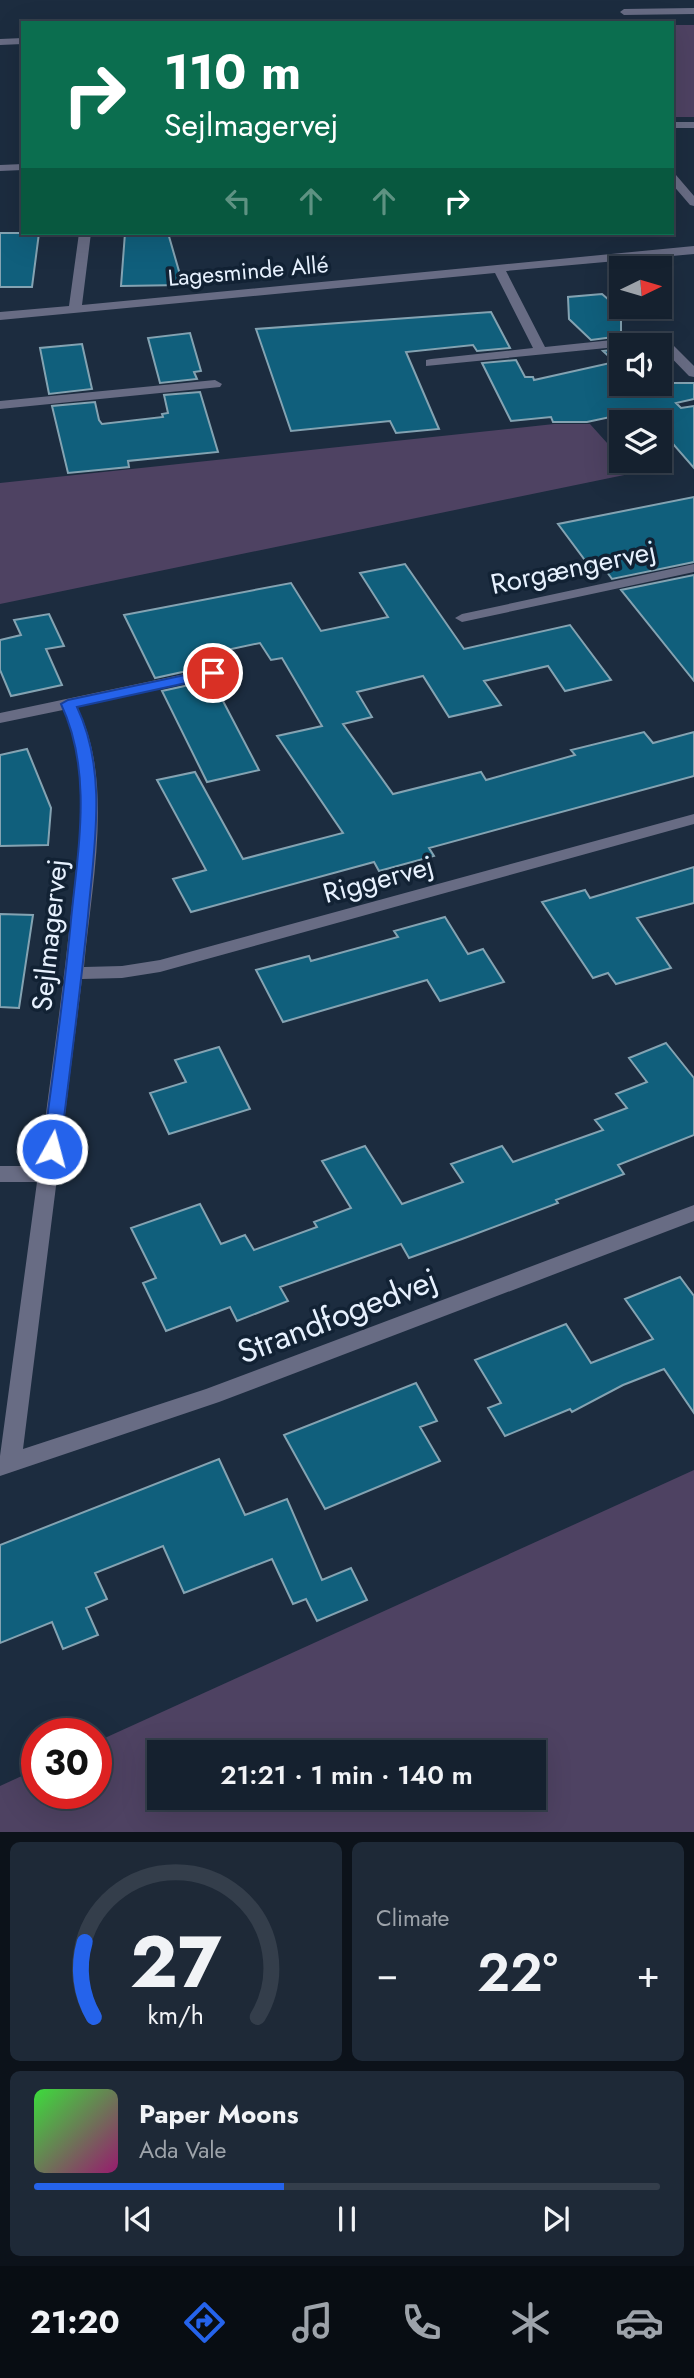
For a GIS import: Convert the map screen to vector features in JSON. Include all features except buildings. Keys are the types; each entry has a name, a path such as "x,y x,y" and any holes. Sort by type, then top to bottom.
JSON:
{"street":[{"path":"0,42 21,41"},
{"path":"0,168 21,167"},
{"path":"674,179 694,203"},
{"path":"75,309 85,235"},
{"name":"Lagesminde Allé","path":"0,316 694,250"},
{"path":"499,269 541,352"},
{"path":"431,363 660,339 694,373"},
{"path":"0,405 215,384"},
{"name":"Rorgængervej","path":"462,618 694,568"},
{"path":"0,718 213,673"},
{"name":"Sejlmagervej","path":"5,1465 48,1174 74,973 90,807 78,724 68,704"},
{"name":"Riggervej","path":"74,973 122,972 160,966 694,819"},
{"path":"0,1174 48,1174"},
{"name":"Strandfogedvej","path":"5,1465 211,1396 694,1213"}],"lane":[{"path":"621,21 627,0"},
{"path":"624,12 694,11"},
{"path":"674,125 694,125"}],"shaded area":[{"path":"674,25 694,25 694,117 674,117"},
{"path":"554,424 590,424 609,445 609,473 634,473 0,604 0,483"},
{"path":"694,1470 694,1832 0,1832 0,1786 21,1776 21,1809 112,1809 112,1735"}],"route":[{"path":"52,1149 74,973 90,807 78,724 68,704 213,673"}]}
